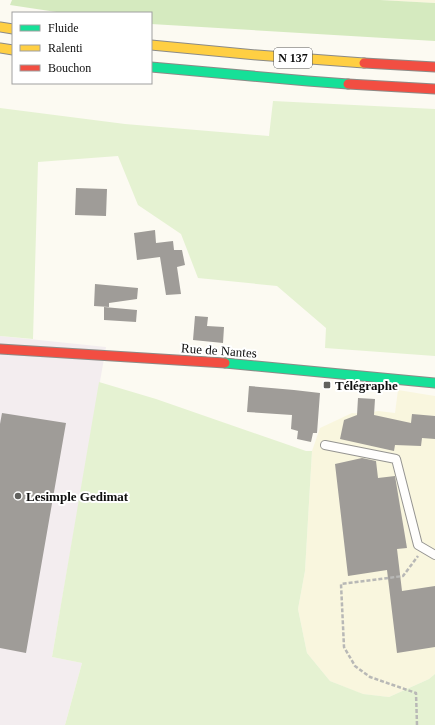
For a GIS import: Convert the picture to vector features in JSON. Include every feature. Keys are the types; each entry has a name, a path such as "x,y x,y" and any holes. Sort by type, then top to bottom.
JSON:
{"main road":[{"path":"0,27 12,29"},
{"name":"N 137","path":"152,45 324,60 435,67"},
{"path":"0,48 12,50"},
{"name":"N 137","path":"152,67 300,80 435,89"},
{"name":"Rue de Nantes","path":"0,349 231,363 435,382"},
{"path":"231,363 302,362 325,364"}],"lane":[{"path":"325,445 396,459 418,545 435,555"}],"path":[{"path":"417,725 416,693 370,677 355,666 344,647 341,584 403,576 424,549"}],"shaded area":[{"path":"380,0 435,0 435,3"},
{"path":"0,336 106,347 52,657 82,663 65,725 0,725"},
{"path":"398,390 435,396 435,674 429,679 389,697 362,694 330,681 307,653 298,609 305,571 312,451 320,428 352,413 364,414 378,411 395,413"}],"green space":[{"path":"12,0 380,0 435,3 435,41 152,24 152,12 56,12 10,5"},
{"path":"273,101 435,109 435,356 325,348 326,328 277,286 198,278 181,234 138,205 118,156 38,162 33,339 0,336 0,108 125,124 269,136"},
{"path":"99,382 156,399 306,451 312,451 305,571 298,609 307,653 330,681 363,694 389,697 429,679 435,674 435,725 65,725 82,663 52,657"}],"building":[{"path":"76,188 107,189 106,216 75,215"},
{"path":"155,230 156,243 173,241 174,250 182,250 185,265 177,267 181,294 166,295 160,257 137,260 134,233"},
{"path":"95,284 138,288 137,299 109,303 109,307 94,306"},
{"path":"104,307 137,310 136,322 104,320"},
{"path":"195,316 208,317 207,326 224,327 223,343 193,340"},
{"path":"249,386 320,393 317,433 313,433 311,442 297,439 298,431 291,429 292,415 247,412"},
{"path":"358,398 375,399 374,415 411,423 412,414 435,416 435,439 422,438 421,446 395,445 394,451 340,439 344,420 357,415"},
{"path":"2,413 66,423 26,653 0,648 0,424"},
{"path":"362,458 376,461 378,478 395,476 407,548 397,549 402,591 435,586 435,647 397,653 387,570 348,576 335,464"}],"traffic: fast":[{"path":"152,67 348,84"},
{"path":"225,363 435,383"}],"traffic: slow":[{"path":"0,27 12,29"},
{"path":"152,45 364,63"},
{"path":"0,48 12,50"}],"traffic: jam":[{"path":"364,63 435,67"},
{"path":"348,84 435,89"},
{"path":"0,349 225,363"}],"place":[{"name":"Télégraphe","path":"327,385"},
{"name":"Lesimple Gedimat","path":"18,496"}]}
